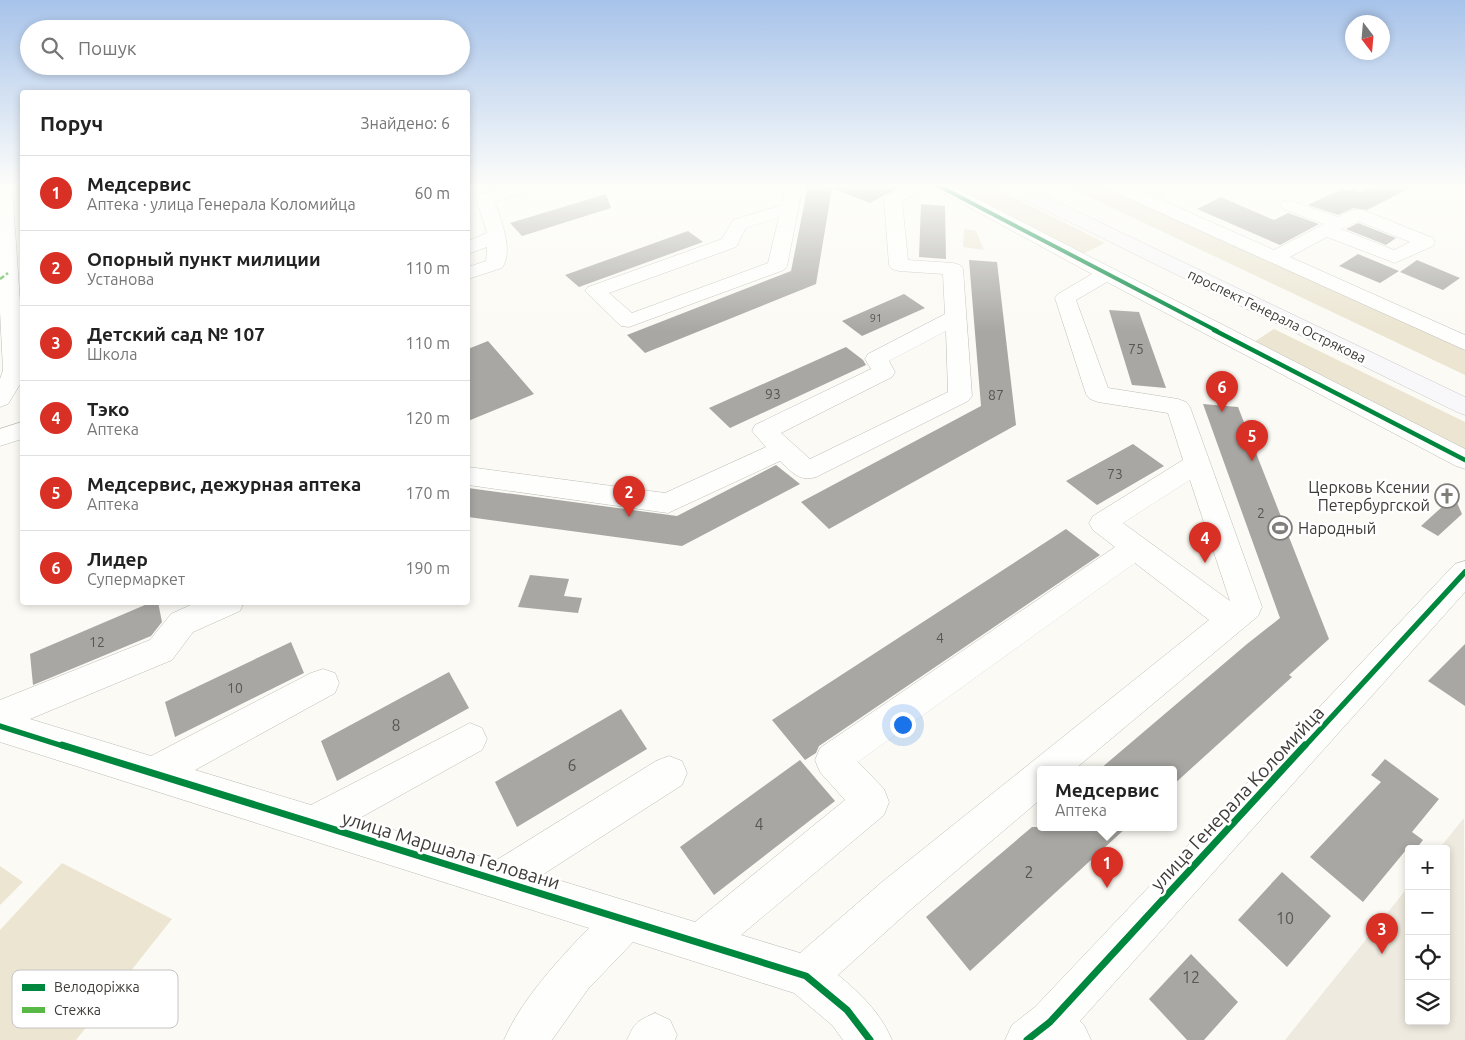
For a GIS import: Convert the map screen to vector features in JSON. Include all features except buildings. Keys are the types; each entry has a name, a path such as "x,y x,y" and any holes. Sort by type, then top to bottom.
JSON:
{"main road":[{"name":"проспект Генерала Острякова","path":"1108,234 1465,407"},
{"name":"проспект Генерала Острякова","path":"1140,234 1465,388"}],"street":[{"path":"0,399 10,384 14,370 17,317 4,276 3,234"},
{"path":"734,234 729,244 595,291 629,321 777,266 784,234"},
{"path":"896,234 899,265 952,269 960,396 807,471 764,431 884,372 876,359 955,317"},
{"path":"1029,234 1465,460"},
{"path":"1223,234 1465,343"},
{"path":"1275,257 1320,234"},
{"path":"470,247 497,235 495,264 470,266"},
{"path":"1053,766 1247,608 1178,408 1098,394 1065,298 1106,274"},
{"path":"0,438 20,431"},
{"path":"470,476 668,503 783,448"},
{"path":"1198,464 1103,523 1230,620"},
{"path":"701,943 871,802 832,760 1136,547"},
{"name":"улица Генерала Коломийца","path":"1049,1034 1465,572"},
{"path":"0,716 161,650 182,623 222,605"},
{"path":"155,773 323,684"},
{"name":"улица Маршала Геловани","path":"0,726 806,976 847,1010 870,1040"},
{"path":"315,823 470,739"},
{"path":"500,880 669,773"},
{"path":"806,976 896,896 1037,779"},
{"path":"526,1040 573,974 626,920"}],"shaded area":[{"path":"964,234 977,234 984,250 963,247"},
{"path":"1036,234 1086,234 1105,243 1079,256"},
{"path":"1166,234 1211,234 1465,348 1465,375"},
{"path":"1274,329 1465,422 1465,452 1251,344"},
{"path":"1464,818 1465,1040 1285,1040 1405,891 1405,1025 1450,1025 1450,845 1442,845"},
{"path":"62,863 172,919 132,970 12,970 12,1028 86,1028 76,1040 0,1040 0,930"},
{"path":"0,866 23,882 0,905"}],"marked path":[{"path":"0,279 8,273"}],"cycle path":[{"path":"1030,234 1465,460"},
{"path":"1027,1040 1050,1022 1465,572"},
{"path":"0,726 806,976 847,1010 870,1040"}],"place":[{"name":"Лидер","path":"1222,412"},
{"name":"Медсервис, дежурная аптека","path":"1252,461"},
{"name":"Церковь Ксении Петербургской","path":"1447,496"},
{"name":"Опорный пункт милиции","path":"629,517"},
{"name":"Народный","path":"1280,528"},
{"name":"Тэко","path":"1205,563"},
{"name":"Медсервис","path":"1107,888"},
{"name":"Детский сад № 107","path":"1382,954"}]}
